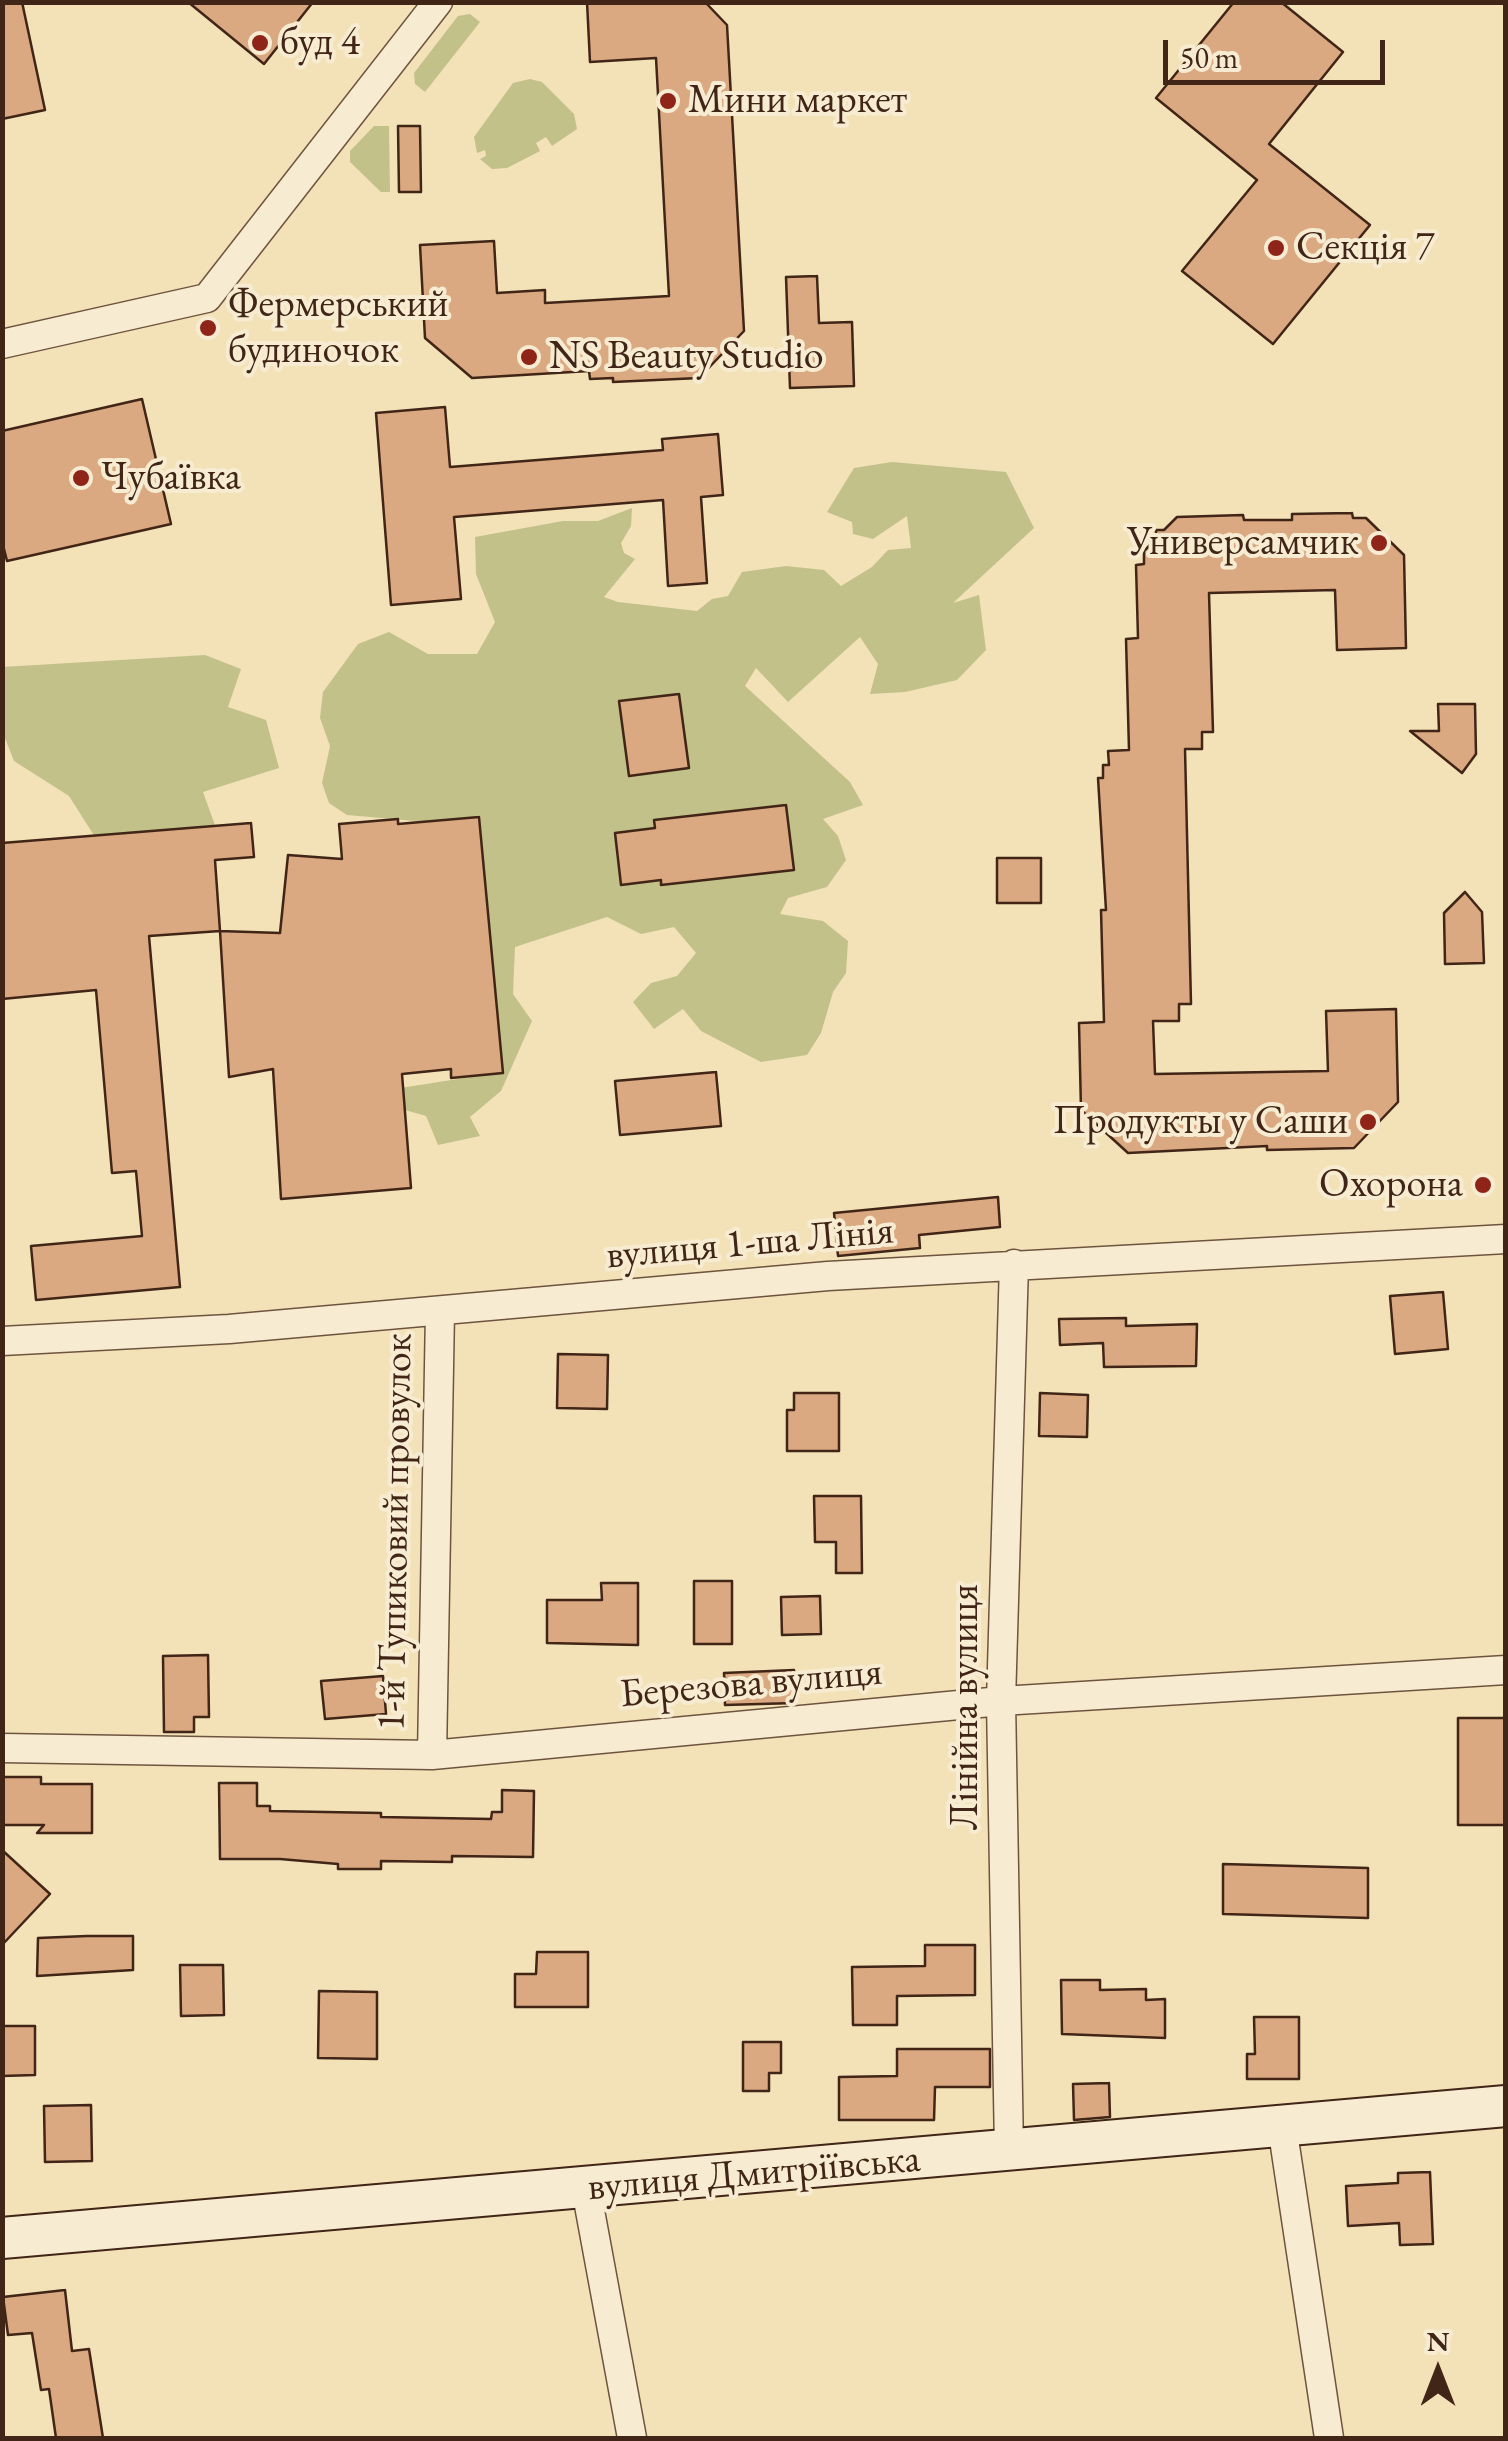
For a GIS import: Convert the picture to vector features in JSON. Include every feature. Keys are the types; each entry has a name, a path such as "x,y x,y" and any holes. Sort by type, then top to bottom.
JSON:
{"main road":[{"name":"вулиця Дмитріївська","path":"2,2238 586,2190 1506,2106"}],"street":[{"path":"2,344 208,298 438,2"},
{"name":"вулиця 1-ша Лінія","path":"2,1341 230,1330 828,1276 1506,1238"},
{"name":"Лінійна вулиця","path":"1009,2150 1002,1701 1014,1264"},
{"name":"1-й Тупиковий провулок","path":"432,1754 440,1311"},
{"name":"Березова вулиця","path":"2,1748 432,1754 1002,1701 1506,1670"},
{"path":"1282,2126 1329,2438"},
{"path":"586,2190 632,2438"}],"shaded area":[{"path":"470,14 480,22 425,92 415,84 414,73 458,16"},
{"path":"530,79 542,82 574,114 577,129 552,146 546,137 536,143 540,151 507,168 492,169 480,159 486,156 485,150 477,153 474,137 513,83"},
{"path":"374,126 389,126 390,192 381,192 350,162 350,151"},
{"path":"892,462 1006,472 1034,528 953,603 979,595 986,650 957,680 905,692 870,694 878,664 860,637 788,702 756,668 745,686 850,782 863,805 823,819 838,836 846,860 827,887 788,898 780,914 823,921 848,941 846,973 833,992 821,1033 807,1055 761,1062 701,1031 683,1009 654,1029 633,1002 651,983 677,976 696,953 674,927 641,934 607,917 515,947 513,994 532,1021 501,1091 470,1117 480,1136 438,1145 426,1116 377,1102 368,1093 503,1072 479,817 427,822 347,815 329,803 322,783 330,746 320,718 323,692 358,644 389,632 428,654 477,654 495,622 476,574 475,537 563,521 598,521 632,508 631,526 621,543 624,553 635,559 604,597 697,611 712,599 728,596 742,572 786,566 824,570 841,586 872,567 888,550 911,548 907,516 873,539 853,534 852,522 827,512 854,468"},
{"path":"205,655 241,669 228,707 266,720 279,768 203,792 216,828 102,848 69,796 14,761 3,733 2,667"}],"building":[{"path":"2,2 22,2 45,110 2,119"},
{"name":"буд 4","path":"188,2 313,2 264,64"},
{"path":"587,2 705,2 727,25 744,331 699,378 613,382 613,378 590,379 589,371 472,378 425,338 420,245 494,241 497,293 545,290 545,303 669,296 656,58 590,62"},
{"path":"1234,2 1281,2 1343,52 1269,144 1370,225 1273,344 1182,271 1257,180 1156,98"},
{"path":"398,126 420,126 421,192 399,192"},
{"path":"817,276 819,323 852,322 854,386 790,388 786,277"},
{"name":"Чубаївка","path":"142,399 171,524 7,561 2,541 2,431"},
{"path":"445,407 450,467 663,450 662,439 718,434 723,495 701,497 707,583 668,586 663,500 454,517 461,599 391,605 376,413"},
{"path":"1352,513 1353,518 1366,518 1404,555 1406,648 1337,650 1335,590 1209,593 1213,732 1202,732 1202,749 1185,749 1191,1004 1179,1004 1179,1021 1153,1021 1155,1074 1328,1071 1326,1011 1396,1009 1398,1102 1354,1148 1267,1150 1267,1146 1128,1153 1081,1110 1079,1023 1104,1022 1101,910 1106,910 1098,778 1103,778 1103,765 1109,765 1108,751 1129,750 1126,639 1138,638 1136,565 1144,564 1144,551 1156,539 1156,530 1164,530 1177,517 1243,515 1244,520 1292,520 1292,514"},
{"path":"679,694 689,768 629,776 619,701"},
{"path":"1438,704 1475,704 1476,754 1462,773 1410,731 1439,731"},
{"path":"786,805 794,870 661,885 661,880 621,885 615,833 655,828 654,820"},
{"path":"479,817 503,1073 451,1078 451,1069 402,1074 411,1188 281,1199 273,1069 229,1077 220,931 280,933 288,855 342,859 339,824"},
{"path":"251,823 254,857 215,860 220,931 149,936 180,1287 36,1300 31,1246 142,1236 136,1171 112,1173 96,990 2,999 2,843"},
{"path":"997,858 1041,858 1041,903 997,903"},
{"path":"1465,892 1482,912 1484,963 1445,964 1444,913"},
{"path":"716,1072 721,1126 620,1135 615,1081"},
{"path":"998,1197 1000,1227 919,1235 920,1248 838,1256 834,1213"},
{"path":"1443,1292 1448,1349 1395,1354 1390,1296"},
{"path":"1126,1318 1126,1326 1197,1324 1196,1366 1104,1367 1103,1343 1060,1345 1059,1319"},
{"path":"558,1354 608,1355 607,1409 557,1408"},
{"path":"794,1393 839,1393 839,1451 787,1451 787,1410 794,1410"},
{"path":"1040,1393 1088,1395 1087,1437 1039,1436"},
{"path":"814,1496 861,1496 862,1573 836,1573 836,1542 815,1542"},
{"path":"694,1581 732,1581 732,1644 694,1644"},
{"path":"601,1583 638,1583 638,1645 547,1643 547,1600 602,1600"},
{"path":"820,1596 821,1634 782,1635 781,1597"},
{"path":"208,1655 209,1717 194,1717 194,1732 164,1732 163,1656"},
{"path":"794,1670 795,1703 725,1705 724,1673"},
{"path":"383,1676 386,1714 325,1719 321,1681"},
{"path":"1458,1718 1506,1718 1506,1825 1458,1825"},
{"path":"2,1777 41,1777 41,1784 92,1784 92,1833 37,1833 44,1825 2,1825"},
{"path":"219,1783 257,1783 257,1806 270,1806 270,1811 381,1813 381,1817 491,1819 492,1812 502,1812 502,1790 534,1791 533,1857 452,1856 452,1862 381,1861 381,1869 338,1869 338,1864 280,1859 220,1859"},
{"path":"2,1850 50,1894 2,1945"},
{"path":"1223,1864 1368,1868 1368,1918 1223,1914"},
{"path":"133,1936 133,1970 37,1976 38,1938"},
{"path":"925,1945 975,1945 975,1995 897,1996 897,2025 853,2025 852,1967 925,1966"},
{"path":"537,1952 588,1952 588,2007 515,2007 515,1974 536,1974"},
{"path":"180,1965 223,1965 224,2015 181,2016"},
{"path":"1061,1980 1100,1980 1100,1990 1146,1989 1146,2000 1165,1999 1165,2038 1062,2034"},
{"path":"319,1991 377,1992 377,2059 318,2058"},
{"path":"1254,2017 1299,2017 1299,2079 1247,2079 1247,2054 1255,2054"},
{"path":"2,2026 35,2026 35,2075 2,2076"},
{"path":"743,2042 781,2042 781,2073 769,2073 769,2091 743,2091"},
{"path":"897,2049 990,2049 990,2087 935,2087 934,2120 839,2120 839,2077 897,2076"},
{"path":"1109,2083 1110,2117 1074,2120 1073,2084"},
{"path":"91,2105 92,2161 45,2162 44,2106"},
{"path":"1430,2172 1433,2244 1400,2245 1399,2223 1348,2226 1346,2186 1398,2183 1398,2173"},
{"path":"65,2290 72,2351 89,2349 103,2438 56,2438 49,2389 41,2390 32,2333 8,2335 3,2297"}],"place":[{"name":"буд 4","path":"260,43"},
{"name":"Мини маркет","path":"668,101"},
{"name":"Секція 7","path":"1276,248"},
{"name":"Фермерський будиночок","path":"208,328"},
{"name":"NS Beauty Studio","path":"529,357"},
{"name":"Чубаївка","path":"81,478"},
{"name":"Универсамчик","path":"1379,543"},
{"name":"Продукты у Саши","path":"1368,1122"},
{"name":"Охорона","path":"1483,1185"}]}
